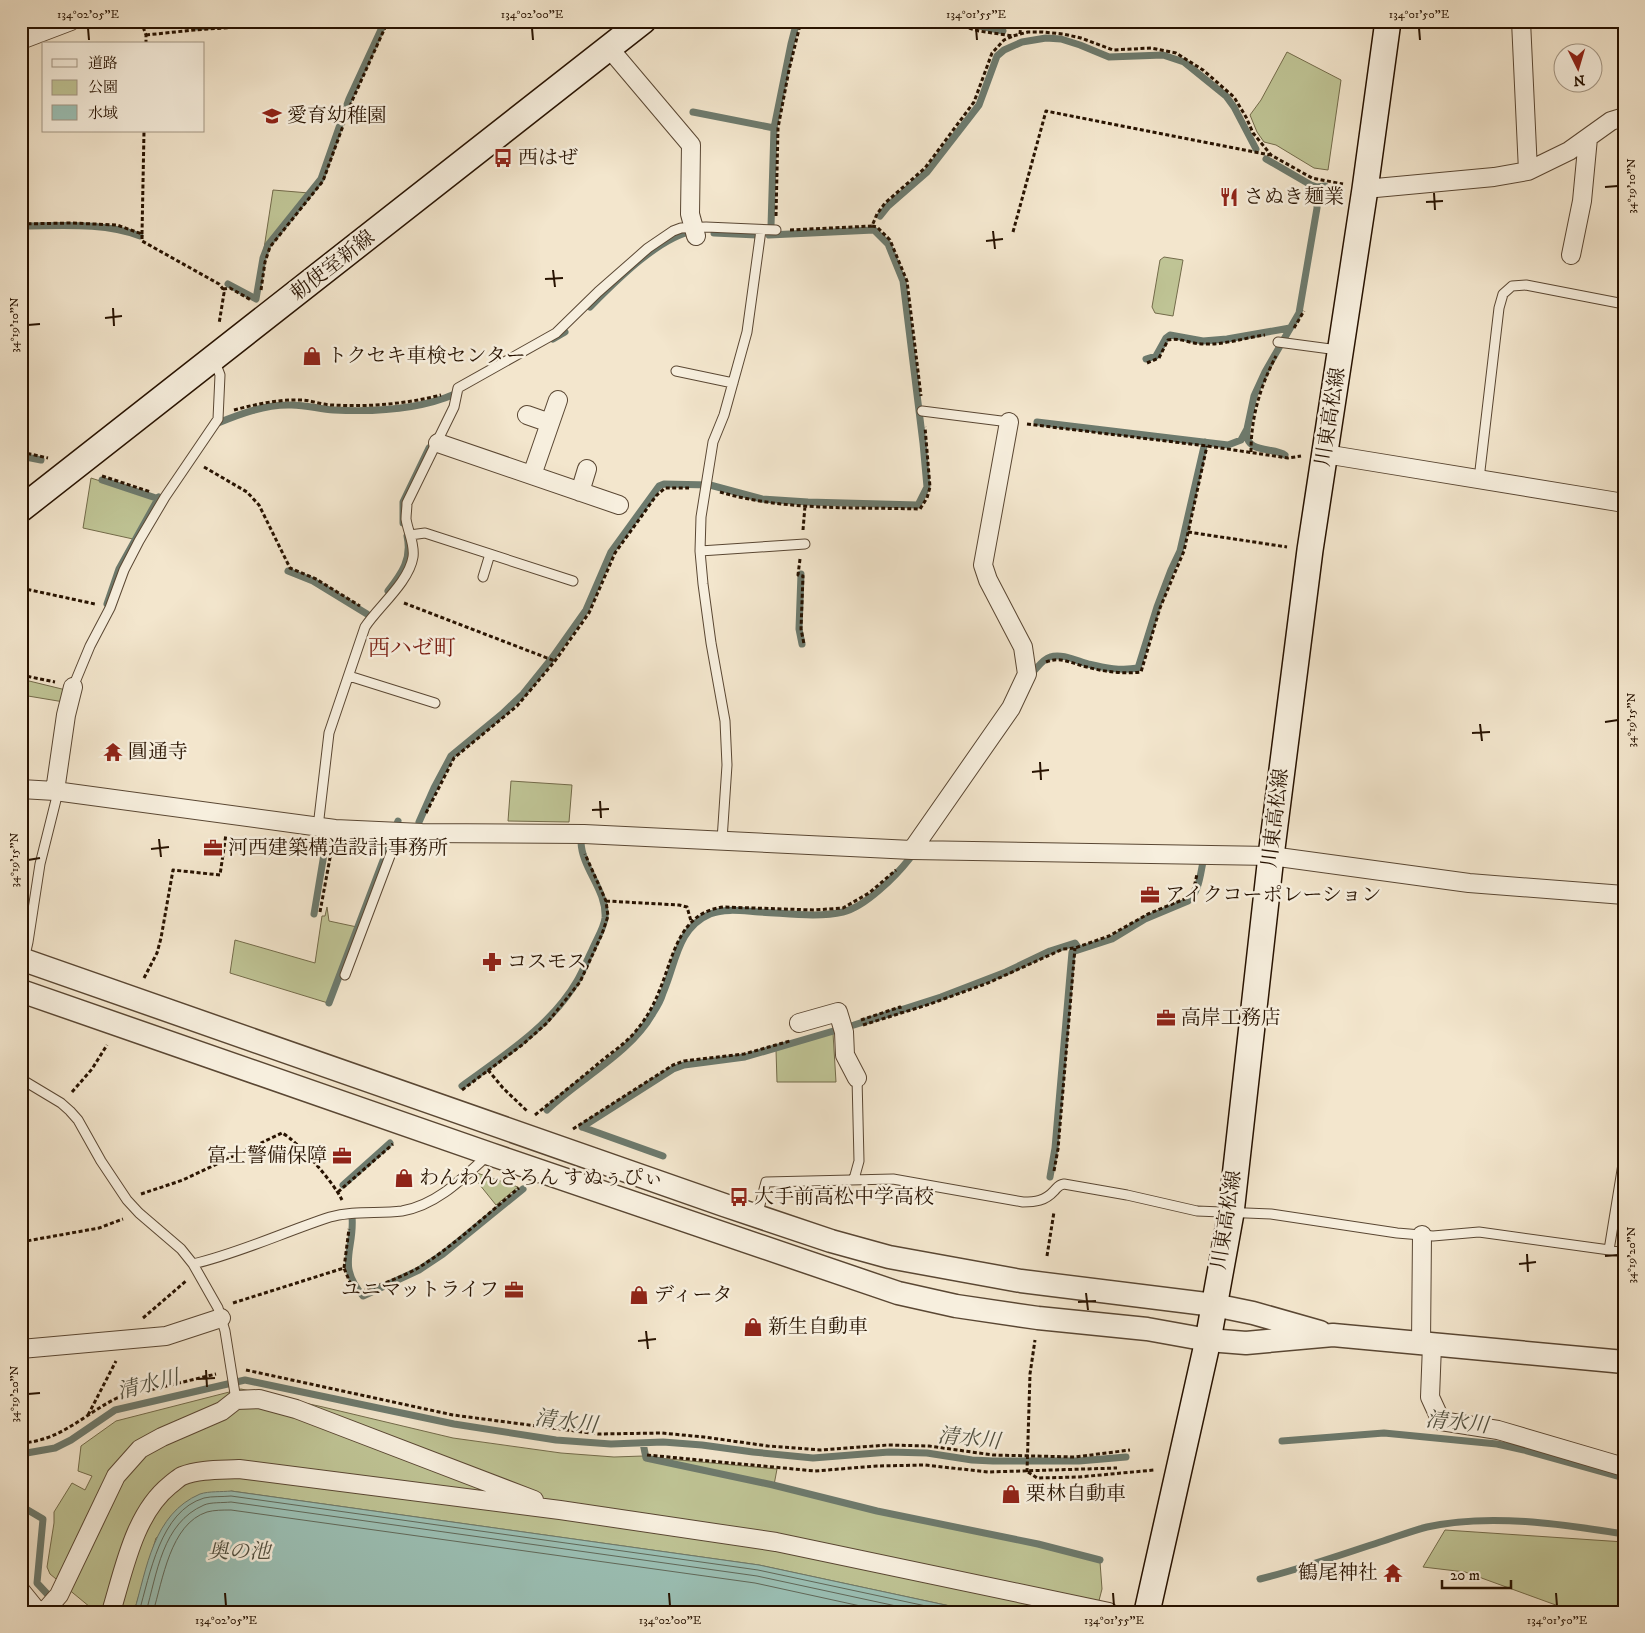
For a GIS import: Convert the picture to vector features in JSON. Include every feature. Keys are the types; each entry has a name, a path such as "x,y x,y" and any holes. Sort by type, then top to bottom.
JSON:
{"main road":[{"name":"勅使室新線","path":"21,509 643,21"},
{"name":"川東高松線","path":"1147,1612 1208,1340 1231,1213 1271,856 1310,550 1365,189 1388,21"}],"street":[{"path":"21,40 71,21"},
{"path":"1520,21 1528,171"},
{"path":"609,48 691,145 690,214 695,232"},
{"path":"1365,189 1494,177 1528,171 1569,151 1611,121 1624,117"},
{"path":"1571,255 1582,201 1588,138"},
{"path":"532,475 558,400"},
{"path":"527,415 550,423"},
{"path":"912,850 1011,708 1023,684 1027,669 1019,636 988,580 983,565 1009,422"},
{"path":"438,443 619,505"},
{"path":"1325,454 1624,503"},
{"path":"580,492 587,469"},
{"path":"55,791 66,715 73,687"},
{"path":"21,788 326,828 422,833 584,834 912,850 1271,856 1469,883 1624,895"},
{"path":"22,964 831,1241 889,1256 1021,1281 1214,1305 1253,1313 1333,1336"},
{"path":"21,991 898,1293 956,1306 1038,1318 1146,1329 1208,1340 1246,1343 1333,1336 1624,1362"},
{"path":"798,1031 838,1012 843,1029 845,1055 857,1078"},
{"path":"1422,1235 1430,1397 1442,1421 1498,1430 1624,1466"},
{"path":"21,1349 166,1336 219,1313"},
{"path":"21,1591 42,1611 59,1595 116,1476 140,1450 162,1437 222,1412 235,1396 259,1399 296,1409 560,1510"},
{"path":"111,1612 135,1538 145,1514 160,1494 181,1476 208,1470 239,1469 560,1510 776,1542 1109,1612"}],"lane":[{"path":"326,828 329,733 365,627 390,598 410,566 413,557 406,518 407,503 454,407 458,388 556,333 598,292 648,248 673,231 681,228 695,232 776,230"},
{"path":"722,840 727,765 725,721 711,643 700,551 701,517 713,442 724,415 747,332 761,230"},
{"path":"1479,479 1499,308 1503,294 1512,286 1526,285 1624,304"},
{"path":"1281,343 1341,351"},
{"path":"73,687 90,646 110,608 124,570 139,541 166,496 218,419 220,375 214,359"},
{"path":"676,371 733,383"},
{"path":"922,412 1009,422"},
{"path":"410,535 425,533 573,581"},
{"path":"700,551 805,544"},
{"path":"483,577 490,554"},
{"path":"349,676 435,703"},
{"path":"22,964 40,864 56,800 55,791"},
{"path":"345,975 399,832"},
{"path":"854,1179 859,1161 857,1078"},
{"path":"21,1079 61,1102 78,1120 101,1161 127,1200 139,1213 181,1249 193,1264 219,1313 225,1332 235,1396"},
{"path":"193,1264 217,1258 332,1217 349,1213 403,1210 416,1207 438,1197 452,1187 490,1154"},
{"path":"1609,1250 1624,1158"},
{"path":"757,1216 766,1182 894,1179 1023,1202 1036,1202 1053,1192 1058,1186 1064,1184 1127,1195 1197,1211 1271,1214 1397,1233 1433,1236 1479,1232 1624,1252"}],"path":[{"path":"141,21 146,35 146,42"},
{"path":"146,35 326,21"},
{"path":"260,296 265,262 270,247 324,181 352,101 388,21"},
{"path":"422,833 422,820 454,758 517,706 555,661 589,613 615,553 656,496 665,488 706,488 763,502 805,506 920,509 928,498 930,487 907,281 890,240 877,227 872,226 776,230 778,128 801,21"},
{"path":"944,21 979,31 1013,36"},
{"path":"1020,34 1021,21"},
{"path":"872,226 877,214 885,203 916,178 931,161 974,102 992,54 1004,40 1020,34 1043,32 1081,38 1113,50 1151,48 1176,53 1203,70 1234,97 1253,133 1271,155"},
{"path":"1013,232 1046,111 1271,155 1312,178 1365,189"},
{"path":"144,132 142,241 212,279 223,289"},
{"path":"21,224 71,223 117,226 142,234"},
{"path":"223,289 230,288 259,305"},
{"path":"214,359 223,289"},
{"path":"1251,452 1251,431 1258,398 1281,343 1304,311"},
{"path":"1147,362 1159,358 1168,340 1173,339 1202,344 1230,342 1292,330"},
{"path":"218,419 233,410 270,402 305,400 331,405 376,406 431,398 458,388"},
{"path":"1009,422 1207,446 1288,458 1325,454"},
{"path":"1027,669 1052,659 1065,660 1078,663 1084,667 1124,674 1141,672 1160,608 1184,551 1207,446"},
{"path":"192,460 246,492 259,504 290,568 332,588 364,609 371,618"},
{"path":"1188,532 1310,550"},
{"path":"798,575 803,576 801,629 804,644"},
{"path":"21,588 110,608"},
{"path":"390,598 555,661"},
{"path":"21,674 73,687"},
{"path":"142,982 161,938 173,870 220,874 228,816"},
{"path":"320,912 326,828"},
{"path":"458,1092 522,1045 547,1023 580,982 607,921 606,901 584,851 584,834"},
{"path":"488,1070 532,1117 627,1040 638,1028 650,1012 660,991 672,954 684,930 691,922 710,910 723,907 814,910 843,908 869,893 888,878 899,868 912,850"},
{"path":"843,1029 930,1004 988,983 1051,954 1109,936 1148,914 1187,898 1194,888 1200,856"},
{"path":"606,901 679,905 687,907 691,922"},
{"path":"1047,1256 1054,1213 1053,1179 1058,1149 1075,948"},
{"path":"843,1029 900,1007 901,1012"},
{"path":"571,1130 673,1065 684,1061 744,1054 798,1031"},
{"path":"61,1102 92,1069 111,1038"},
{"path":"127,1200 183,1180 282,1133 323,1173 338,1192 349,1213 350,1221 344,1268 356,1293 387,1283 417,1268 442,1252 525,1183"},
{"path":"338,1192 399,1139"},
{"path":"21,1242 99,1228 139,1213"},
{"path":"219,1313 344,1268"},
{"path":"1027,1472 1030,1374 1038,1318"},
{"path":"21,1443 34,1442 67,1430 118,1398 232,1371 250,1370 453,1415 598,1434 662,1433 768,1446 820,1450 888,1445 921,1446 993,1455 1075,1457 1130,1450"},
{"path":"647,1455 815,1470 925,1465 979,1472 1117,1468"},
{"path":"1027,1472 1037,1478 1045,1478 1079,1477 1179,1468"}],"green space":[{"path":"1287,52 1341,80 1328,170 1314,168 1276,145 1264,142 1257,132 1250,115 1261,100"},
{"path":"273,190 309,193 268,244 263,255"},
{"path":"1164,257 1183,260 1173,316 1155,313 1152,307 1160,260"},
{"path":"91,478 156,499 133,539 83,528"},
{"path":"21,679 66,690 64,702 22,695 21,701"},
{"path":"511,781 572,785 569,822 508,821"},
{"path":"327,907 329,921 357,927 328,1003 230,973 235,940 315,963 322,916 325,916"},
{"path":"833,1033 836,1082 777,1082 776,1050"},
{"path":"474,1172 518,1187 496,1205 471,1174"},
{"path":"241,1389 453,1438 561,1453 614,1457 643,1456 645,1460 773,1487 887,1515 1037,1545 1100,1562 1102,1589 1096,1612 978,1612 759,1565 231,1491 156,1538 134,1612 96,1612 50,1574 47,1567 54,1512 72,1483 85,1490 92,1476 78,1471 81,1446 116,1421"},
{"path":"647,1457 777,1469 774,1485"},
{"path":"1445,1530 1624,1542 1624,1612 1575,1612 1465,1572 1423,1567"}],"water":[{"name":"奥の池","path":"231,1491 759,1565 978,1612 134,1612 154,1544 172,1515 184,1503 200,1494"}],"waterway":[{"path":"194,27 289,21"},
{"path":"228,284 256,299 263,258 268,245 321,179 349,99 385,21"},
{"path":"771,226 774,128 797,21"},
{"path":"957,21 1003,31"},
{"path":"880,216 888,206 927,172 979,105 997,56 1004,50 1022,42 1046,38 1061,39 1109,57 1163,55 1184,62 1226,96 1234,107 1256,149"},
{"path":"693,112 774,128"},
{"path":"1266,159 1311,185 1317,187 1325,186"},
{"path":"1037,422 1228,445 1241,440 1247,429 1254,396 1265,372 1299,313 1317,208 1317,187"},
{"path":"21,226 66,225 96,227 140,236"},
{"path":"419,822 451,756 523,694 552,658 586,610 611,552 659,486 664,484 710,485 762,499 918,505 927,487 923,443 903,281 888,244 874,230 769,235"},
{"path":"590,307 652,251 680,235 693,231"},
{"path":"714,233 757,235"},
{"path":"1146,359 1156,356 1166,338 1170,335 1203,341 1227,339 1290,328"},
{"path":"553,339 565,332"},
{"path":"218,423 235,416 279,405 364,411 411,407 455,394"},
{"path":"1247,432 1248,439 1255,447 1285,455"},
{"path":"21,433 23,448 21,448"},
{"path":"1033,672 1045,660 1055,656 1107,668 1138,668 1157,607 1180,551 1205,442"},
{"path":"403,523 403,502 429,448"},
{"path":"21,456 41,460"},
{"path":"102,480 159,499"},
{"path":"107,604 119,569 159,497"},
{"path":"388,591 405,565 408,552 407,536"},
{"path":"288,571 313,581 367,614"},
{"path":"801,574 799,629 802,644"},
{"path":"329,1003 398,821"},
{"path":"314,914 327,836"},
{"path":"462,1086 525,1039 554,1012 577,981 602,930 605,908 599,889 585,861 581,842"},
{"path":"547,1110 632,1041 660,1001 679,948 691,928 699,920 710,914 728,910 812,915 843,912 852,909 870,897 888,882 910,858"},
{"path":"1050,1177 1055,1148 1072,952 1112,939 1145,919 1188,901 1197,888 1203,862"},
{"path":"582,1127 673,1069 684,1065 745,1057 854,1025 941,997 1006,972 1050,951 1075,943 1079,949"},
{"path":"582,1127 663,1156"},
{"path":"343,1185 390,1143"},
{"path":"352,1216 348,1266 350,1275 363,1296 419,1270 443,1254 523,1189"},
{"name":"清水川","path":"21,1454 55,1448 71,1440 115,1410 245,1380 454,1424 556,1440 611,1444 663,1442 813,1458 889,1452 927,1453 972,1460 993,1461 1079,1461 1126,1457"},
{"name":"清水川","path":"1282,1441 1384,1433 1497,1444 1624,1478"},
{"path":"643,1443 646,1458 773,1485 877,1511 1038,1544 1100,1560"},
{"path":"21,1506 43,1519 37,1583 64,1612"},
{"path":"1260,1579 1427,1527 1451,1523 1500,1520 1551,1524 1624,1534"}],"place":[{"name":"愛育幼稚園","path":"272,116"},
{"name":"西はぜ","path":"503,158"},
{"name":"さぬき麺業","path":"1229,197"},
{"name":"トクセキ車検センター","path":"312,356"},
{"name":"圓通寺","path":"113,752"},
{"name":"河西建築構造設計事務所","path":"213,848"},
{"name":"アイクコーポレーション","path":"1150,895"},
{"name":"コスモス","path":"492,962"},
{"name":"高岸工務店","path":"1166,1018"},
{"name":"富士警備保障","path":"342,1156"},
{"name":"わんわんさろん すぬぅぴぃ","path":"404,1178"},
{"name":"大手前高松中学高校","path":"739,1197"},
{"name":"ユニマットライフ","path":"514,1290"},
{"name":"ディータ","path":"639,1295"},
{"name":"新生自動車","path":"753,1327"},
{"name":"栗林自動車","path":"1011,1494"},
{"name":"鶴尾神社","path":"1393,1573"}],"district":[{"name":"西ハゼ町","path":"412,648"}]}
